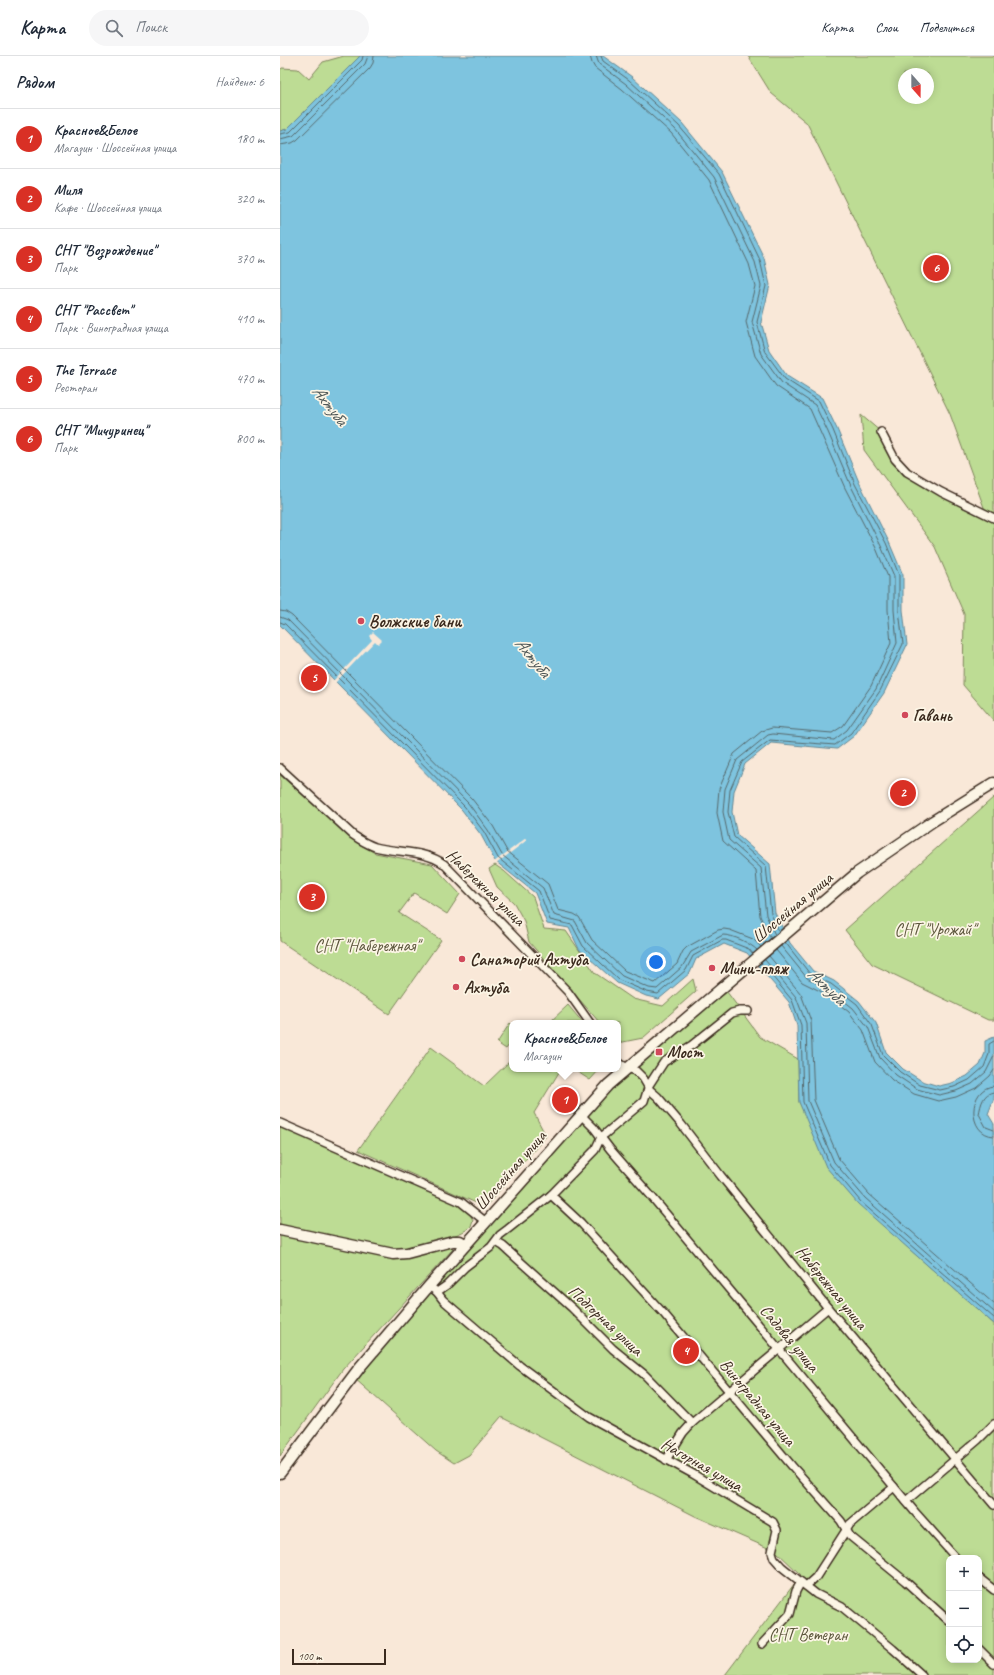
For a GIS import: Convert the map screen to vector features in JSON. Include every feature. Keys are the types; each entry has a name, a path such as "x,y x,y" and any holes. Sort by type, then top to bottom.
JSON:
{"street":[{"path":"880,432 895,459 907,472 941,492 994,518"},
{"name":"Набережная улица","path":"280,768 353,835 364,842 376,847 432,856 444,864 568,992 588,1020"},
{"name":"Шоссейная улица","path":"280,1472 360,1367 465,1244 580,1114 608,1085 867,865 994,783"},
{"path":"437,1292 448,1285 465,1267 491,1247 500,1235 551,1195 595,1150 601,1138 644,1102 649,1087 658,1069 664,1062 692,1045 732,1013 740,1010 748,1011"},
{"path":"621,1064 627,1068"},
{"name":"Набережная улица","path":"627,1068 636,1071 650,1090 681,1124 721,1176 828,1308 994,1505"},
{"name":"Садовая улица","path":"580,1114 594,1128 906,1501 953,1555"},
{"path":"280,1123 461,1202 486,1222"},
{"name":"Виноградная улица","path":"551,1195 581,1223 665,1315 841,1521 850,1536 946,1618"},
{"path":"280,1230 397,1254 407,1253 453,1241 460,1241 465,1244"},
{"name":"Подгорная улица","path":"496,1242 503,1246 572,1308 613,1350 645,1375 692,1423"},
{"name":"Нагорная улица","path":"429,1286 437,1292 443,1300 537,1380 589,1417 693,1474 772,1522 777,1530 772,1547 772,1555 782,1567 816,1594 842,1607 922,1675"},
{"path":"666,1460 683,1433 692,1423 828,1308"},
{"path":"906,1501 955,1460 994,1424"},
{"path":"762,1644 790,1614 796,1591 803,1584 816,1577 850,1524 894,1486"},
{"path":"982,1580 994,1590"},
{"path":"982,1652 994,1664"}],"green space":[{"path":"344,56 360,56 287,129 280,131 280,70 282,68 298,69 309,79 323,62"},
{"path":"748,56 994,56 994,517 986,513 950,414 807,123 771,93"},
{"path":"861,415 881,432 899,465 994,521 994,721 963,685 964,614 935,547 864,450"},
{"name":"СНТ \"Набережная\"","path":"280,775 357,843 375,853 432,864 460,894 447,914 414,893 399,913 441,940 389,1014 280,941"},
{"name":"СНТ \"Урожай\"","path":"994,797 994,1020 988,1020 872,964 845,930"},
{"path":"495,865 504,871 533,897 544,929 566,931 595,973 633,999 663,1006 693,979 696,991 643,1038 621,1042 621,1020 597,1020 529,942 524,921 514,903 497,887 489,869"},
{"name":"СНТ Ветеран","path":"727,992 760,1037 798,1059 799,1102 847,1191 994,1324 994,1675 725,1675 801,1575 777,1552 695,1516 501,1417 469,1455 454,1463 436,1451 354,1378 608,1087 661,1043"},
{"path":"568,1005 580,1020 552,1020"},
{"path":"509,1025 509,1045 506,1049 497,1043"},
{"path":"431,1047 484,1086 509,1062 509,1072 559,1072 534,1113 546,1136 485,1207 358,1150"},
{"path":"578,1072 597,1072 590,1080"},
{"path":"280,1126 458,1204 467,1209 473,1220 471,1226 459,1234 449,1238 399,1251 280,1226"},
{"path":"280,1235 393,1258 448,1245 453,1249 343,1369 280,1456"}],"water":[{"name":"Ахтуба","path":"360,56 603,56 632,77 682,123 722,172 764,258 770,285 761,322 769,350 787,376 822,398 837,429 859,482 889,542 903,575 903,610 907,645 884,693 854,736 837,749 771,743 745,764 734,791 732,812 737,835 770,864 775,913 790,943 813,971 834,981 859,1001 876,1023 886,1052 903,1069 922,1081 939,1086 952,1083 967,1076 980,1065 985,1053 985,1041 994,1037 994,1098 988,1114 994,1124 994,1324 858,1204 826,1167 799,1102 797,1026 789,1002 747,953 724,944 696,959 690,973 659,999 646,996 617,983 579,949 569,928 547,924 535,893 495,861 481,835 462,810 280,625 280,131 287,129"}],"pier":[{"path":"373,632 382,640 378,644 375,641 335,683 333,681 372,640 369,636"},
{"path":"526,838 527,840 496,864 494,862"}],"place":[{"name":"СНТ \"Мичуринец\"","path":"936,268"},
{"name":"Волжские бани","path":"361,621"},
{"name":"The Terrace","path":"314,678"},
{"name":"Гавань","path":"905,715"},
{"name":"Миля","path":"903,793"},
{"name":"СНТ \"Возрождение\"","path":"312,897"},
{"name":"Санаторий Ахтуба","path":"462,959"},
{"name":"Мини-пляж","path":"712,968"},
{"name":"Ахтуба","path":"456,987"},
{"name":"Мост","path":"659,1052"},
{"name":"Красное&Белое","path":"565,1100"},
{"name":"СНТ \"Рассвет\"","path":"686,1351"}]}
